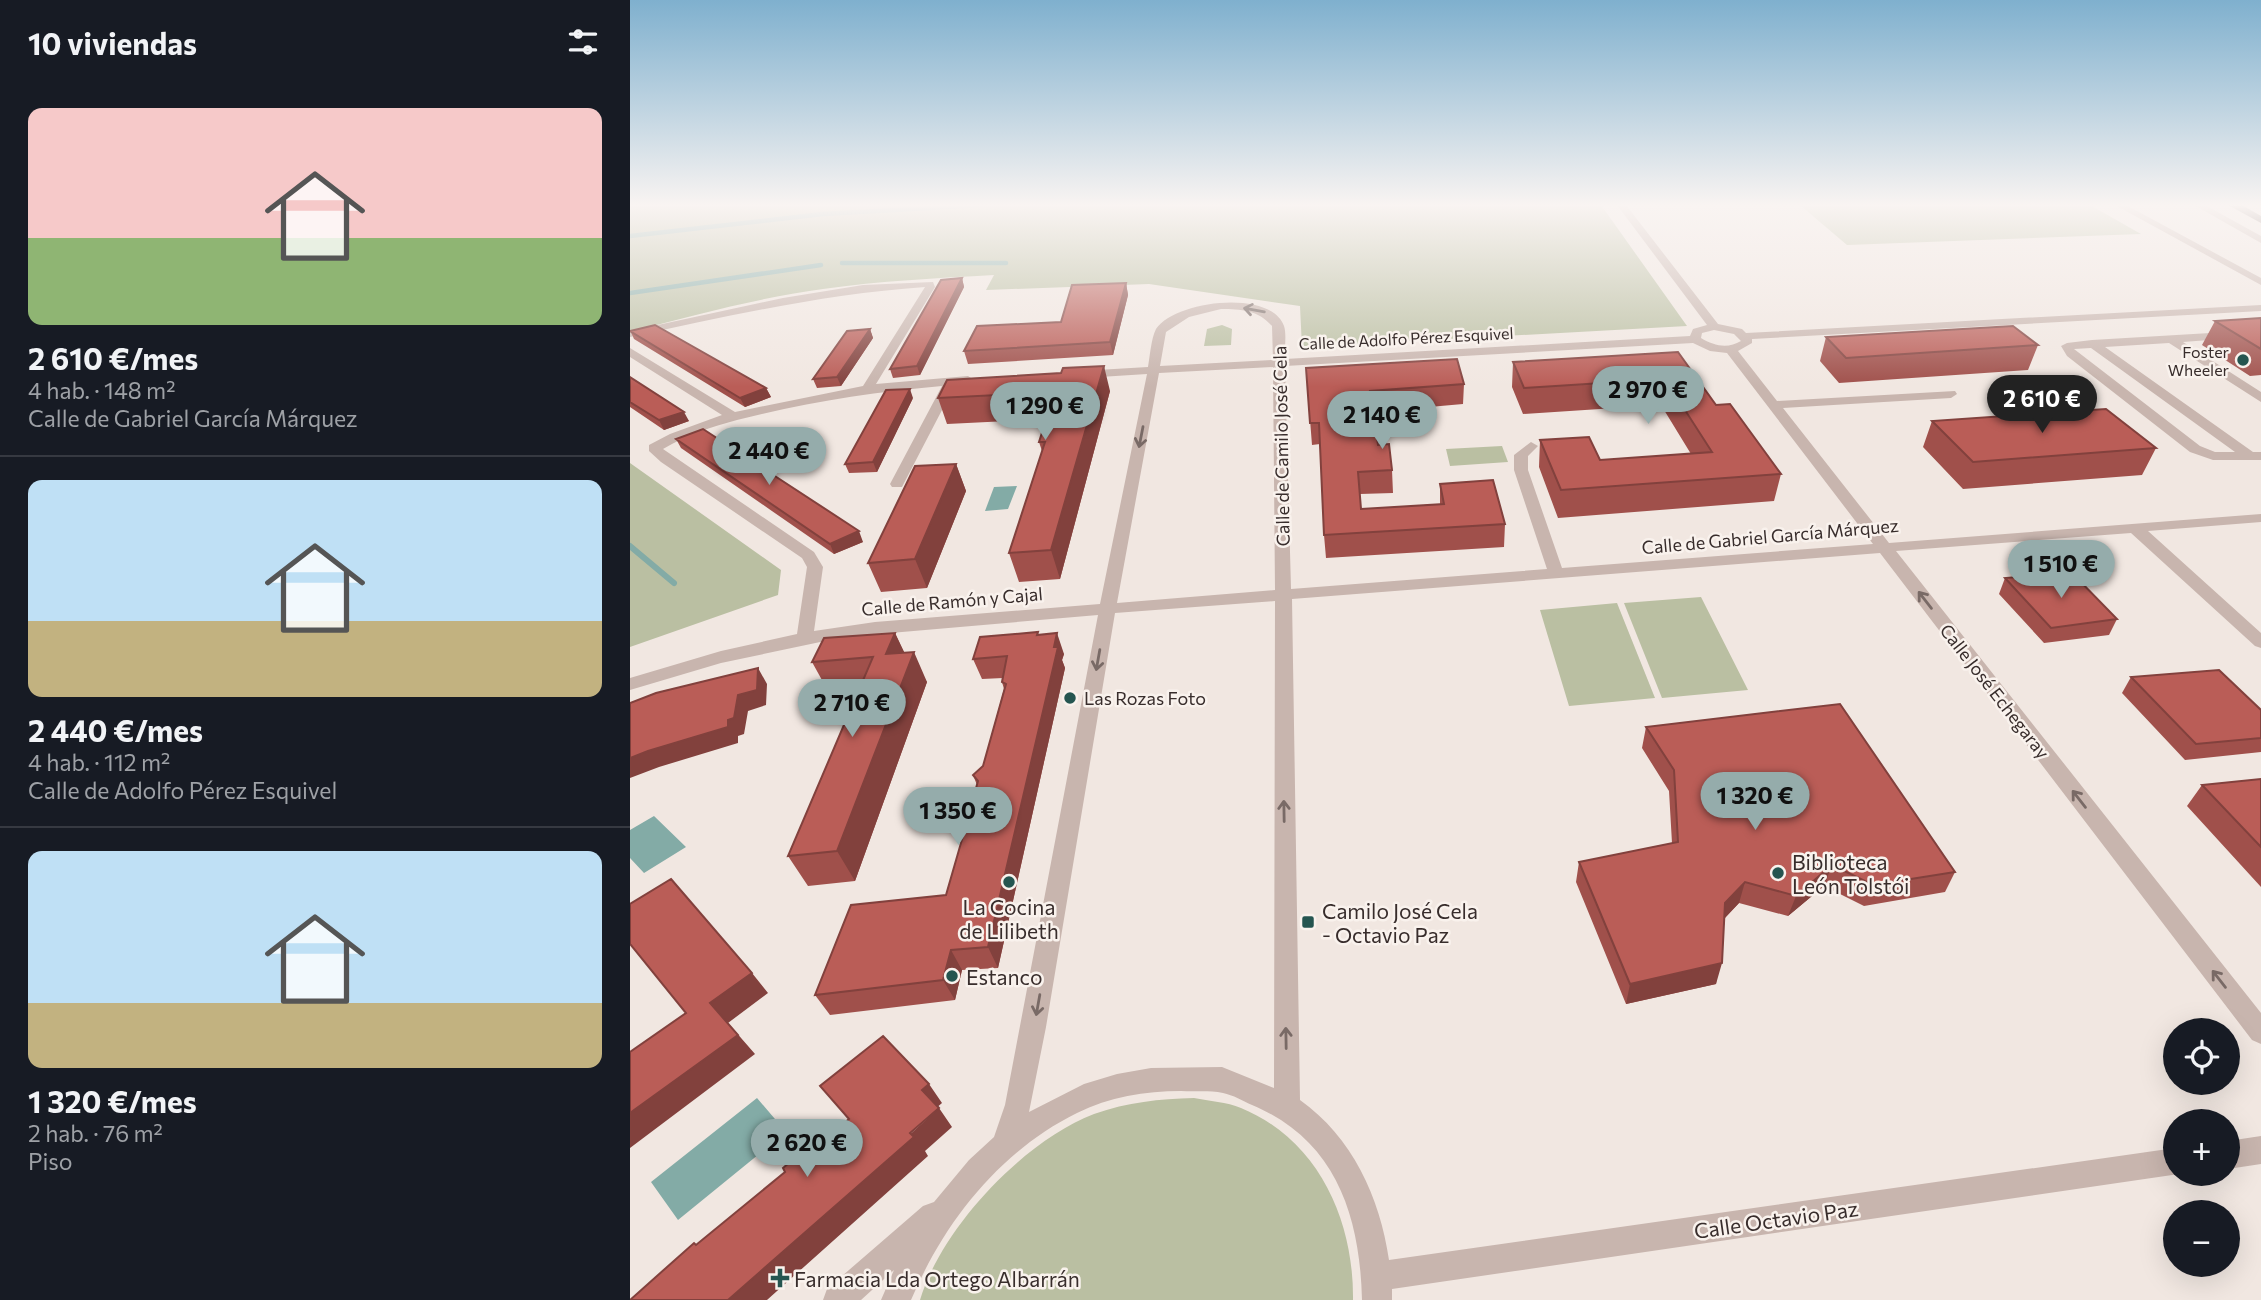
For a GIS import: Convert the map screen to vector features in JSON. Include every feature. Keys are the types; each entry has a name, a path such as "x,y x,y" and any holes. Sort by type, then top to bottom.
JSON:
{"street":[{"path":"1667,266 1714,327"},
{"path":"2231,266 2261,282"},
{"path":"630,334 783,301 863,288 929,284 930,287 867,389"},
{"name":"Calle de Camilo José Cela","path":"1005,1144 1018,1105 1034,1027 1107,609 1161,331 1174,317 1213,307 1266,312 1278,326 1287,1107"},
{"path":"1746,336 1746,344 1730,349 1713,348 1695,340 1694,335 1697,331 1714,327 1731,328 1746,336 2261,308"},
{"path":"2255,456 2213,456 2195,449 2071,354 2067,346 2092,342 2261,333"},
{"path":"2170,338 2261,398"},
{"name":"Calle de Adolfo Pérez Esquivel","path":"1068,375 1695,340"},
{"path":"2092,342 2255,456"},
{"name":"Calle José Echegaray","path":"1730,349 2261,1032"},
{"path":"630,352 735,416"},
{"path":"805,637 815,567 808,555 666,459 654,448 668,438 735,416 867,389 977,379"},
{"path":"897,484 951,381"},
{"path":"1775,405 1951,394"},
{"path":"1531,446 1521,455 1521,470 1556,573"},
{"name":"Calle de Gabriel García Márquez","path":"1283,595 2261,518"},
{"path":"2134,527 2261,642"},
{"name":"Calle de Ramón y Cajal","path":"630,684 685,666 805,637 875,627 1283,595"},
{"path":"896,1300 910,1264 952,1200 977,1170 1005,1144 1054,1111 1104,1089 1155,1077 1224,1080 1287,1107 1321,1136 1349,1175 1368,1221 1377,1288"},
{"path":"2240,1153 2261,1150"},
{"name":"Calle Octavio Paz","path":"1377,1288 2163,1164"},
{"path":"838,1300 952,1200"}],"green space":[{"path":"630,266 1644,266 1687,326 1302,347 1300,306 1149,284 986,290 994,275 887,282 799,293 630,332"},
{"path":"1222,325 1232,329 1231,345 1204,346 1207,329"},
{"path":"1502,446 1508,462 1450,466 1446,449"},
{"path":"630,463 781,570 778,595 630,647"},
{"path":"1701,597 1748,690 1662,698 1624,603"},
{"path":"1617,603 1655,698 1569,706 1540,610"},
{"path":"1194,1098 1236,1106 1268,1122 1292,1140 1311,1162 1327,1186 1339,1213 1352,1270 1353,1300 920,1300 931,1272 966,1216 1014,1165 1040,1144 1067,1127 1107,1110 1144,1102"}],"water":[{"path":"1017,486 1008,509 985,511 994,487"},
{"path":"654,816 686,847 644,873 630,858 630,830"},
{"path":"757,1098 786,1132 678,1220 651,1182"}],"building":[{"path":"962,278 917,366 890,369 941,280"},
{"path":"1126,283 1110,342 964,351 977,326 1061,322 1072,285"},
{"path":"2261,318 2261,349 2215,321"},
{"path":"655,325 766,388 740,398 630,331"},
{"path":"2013,326 2038,345 1846,358 1826,337"},
{"path":"870,329 837,377 813,379 847,331"},
{"path":"1678,352 1716,405 1730,404 1781,474 1561,490 1540,440 1589,437 1600,460 1712,452 1665,379 1524,388 1513,362"},
{"path":"1457,359 1464,384 1370,391 1378,445 1389,444 1392,470 1358,472 1361,509 1444,504 1440,484 1493,480 1505,524 1324,535 1319,423 1310,423 1306,368"},
{"path":"1104,366 1051,550 1009,553 1045,442 1039,442 1055,392 938,398 947,380 1061,373 1063,368"},
{"path":"630,377 684,412 659,420 630,402"},
{"path":"910,389 873,462 845,464 886,390"},
{"path":"2106,409 2156,448 1973,462 1932,421"},
{"path":"703,429 859,531 830,544 676,439"},
{"path":"956,464 915,559 868,563 915,466"},
{"path":"2072,573 2117,619 2051,628 2005,578"},
{"path":"1038,632 1037,635 1057,633 1054,647 1058,647 988,947 951,950 943,980 815,995 851,905 946,895 963,836 959,830 967,821 978,781 973,775 983,766 1006,684 1002,682 1007,656 973,659 980,637"},
{"path":"895,633 886,654 914,652 837,851 788,856 873,657 812,662 824,638"},
{"path":"758,668 757,690 738,695 734,718 728,720 728,727 630,758 630,703 656,693"},
{"path":"2219,670 2261,710 2261,738 2196,744 2131,677"},
{"name":"Biblioteca León Tolstói","path":"1840,704 1955,872 1873,885 1832,865 1796,896 1745,882 1725,903 1722,963 1630,984 1579,862 1678,842 1674,770 1646,727"},
{"path":"2261,779 2261,847 2202,785"},
{"path":"671,879 752,973 710,1003 738,1035 630,1113 630,1052 686,1013 630,944 630,904"},
{"path":"883,1036 929,1084 922,1090 939,1108 910,1133 914,1137 728,1300 630,1300 694,1243 696,1245 785,1172 783,1168 803,1151 806,1154 849,1119 820,1086"}],"waterway":[{"path":"630,293 816,266"},
{"path":"630,546 674,583"}],"place":[{"name":"Foster Wheeler","path":"2243,360"},
{"name":"Las Rozas Foto","path":"1070,698"},
{"name":"Biblioteca León Tolstói","path":"1778,873"},
{"name":"La Cocina de Lilibeth","path":"1009,882"},
{"name":"Camilo José Cela - Octavio Paz","path":"1308,922"},
{"name":"Estanco","path":"952,976"},
{"name":"Farmacia Lda Ortego Albarrán","path":"780,1278"}]}
